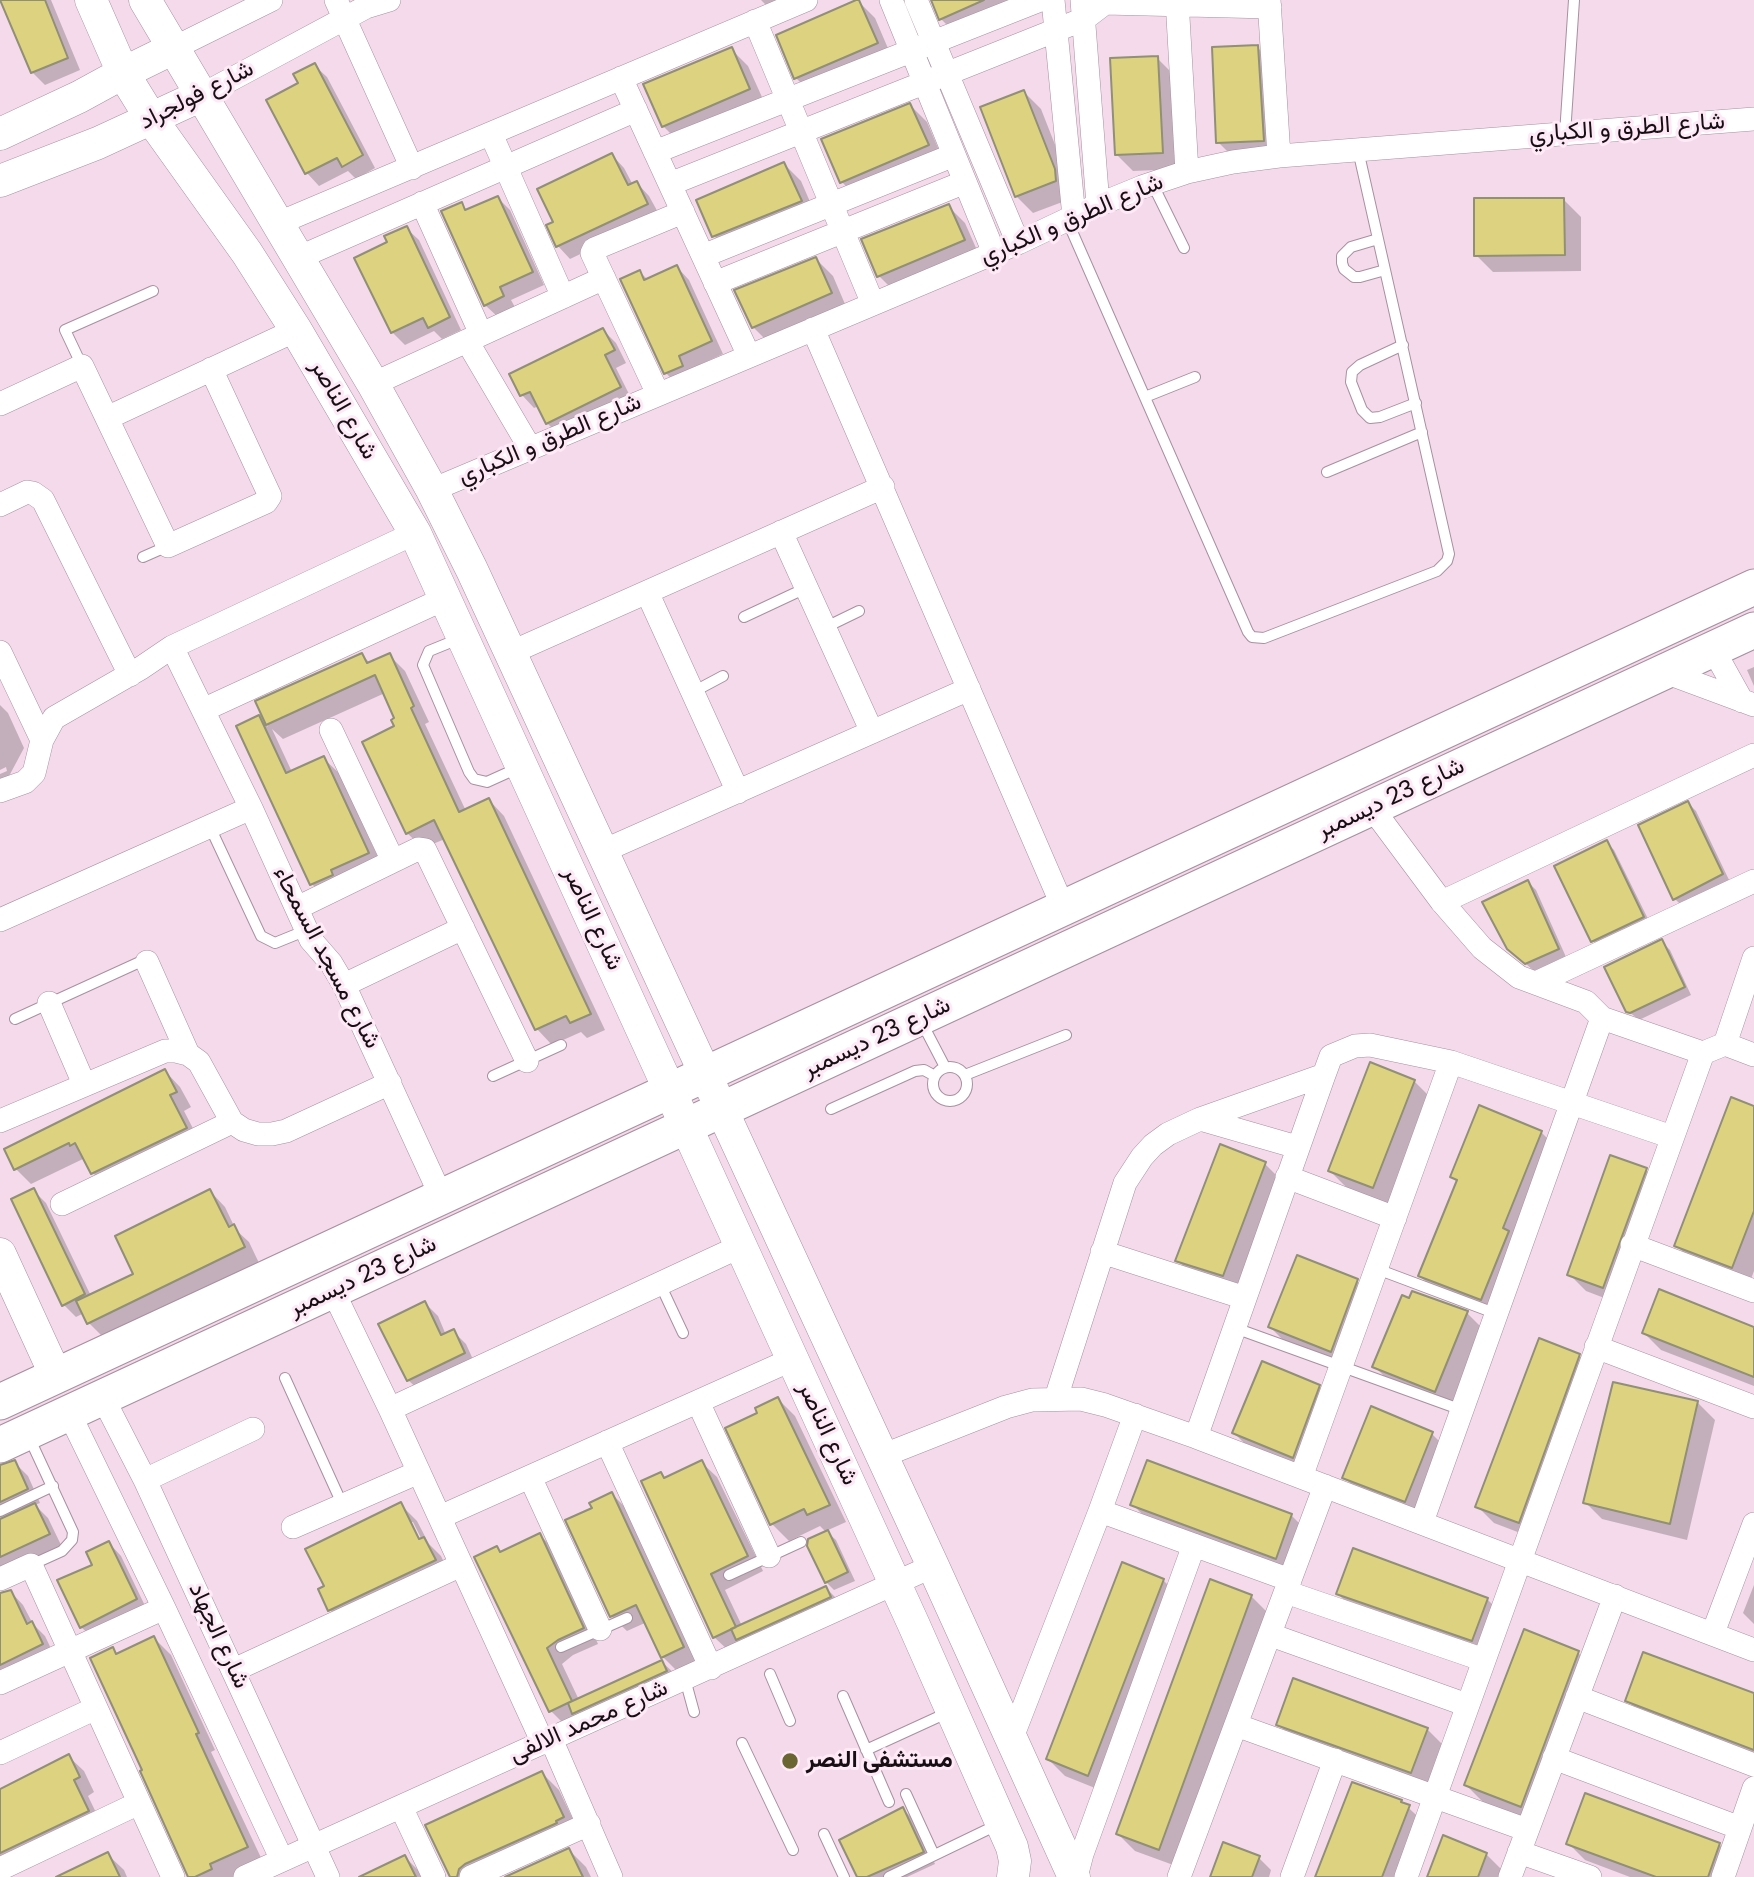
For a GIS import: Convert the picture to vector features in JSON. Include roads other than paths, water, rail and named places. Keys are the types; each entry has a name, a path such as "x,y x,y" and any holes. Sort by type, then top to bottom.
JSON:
{"main road":[{"name":"شارع 23 ديسمبر","path":"0,1402 1754,587"},
{"name":"شارع 23 ديسمبر","path":"14,1439 1754,630"},
{"path":"1499,705 1513,743"},
{"path":"214,1301 232,1337"}],"street":[{"name":"شارع الناصر","path":"91,0 123,73 152,120 247,253 296,330 415,533 896,1584 1012,1847 1015,1861 1013,1877"},
{"name":"شارع الناصر","path":"145,0 300,257 432,490 603,852 1075,1877"},
{"path":"0,134 271,0"},
{"name":"شارع فولجراد","path":"0,181 98,143 202,95 340,10 366,7 390,0"},
{"path":"279,223 806,0"},
{"path":"891,0 994,253"},
{"path":"916,0 1018,243"},
{"path":"655,152 1040,0"},
{"path":"1053,0 1071,219"},
{"path":"1177,3 1187,172"},
{"path":"670,184 1056,29 1093,6 1269,3 1279,156"},
{"path":"1093,6 1098,205"},
{"path":"340,10 412,168"},
{"path":"755,21 873,304"},
{"path":"621,78 749,356"},
{"path":"300,257 636,110"},
{"name":"شارع الطرق و الكباري","path":"432,490 1018,243 1098,205 1187,172 1279,156 1754,119"},
{"path":"491,134 563,297"},
{"path":"703,256 954,155"},
{"path":"715,283 965,182"},
{"path":"422,203 474,337 530,448"},
{"path":"658,394 592,253 594,249 683,212"},
{"path":"373,384 604,278"},
{"path":"813,329 1063,907"},
{"path":"107,418 296,330"},
{"path":"0,404 82,366 168,546 269,498 270,493 211,369"},
{"path":"510,653 883,487"},
{"path":"2,501 27,492 38,496 47,505 130,675"},
{"path":"781,532 872,732"},
{"path":"0,791 25,782 34,773 42,740 54,718 130,675 172,647 415,533"},
{"path":"647,592 738,792"},
{"path":"203,710 446,598"},
{"name":"شارع مسجد السمحاء","path":"172,647 251,808 311,940 331,963 344,985 441,1196"},
{"path":"1713,649 1748,703"},
{"path":"0,652 42,740"},
{"path":"1665,672 1748,703"},
{"path":"603,852 969,689"},
{"path":"331,730 393,861"},
{"path":"1442,902 1754,755"},
{"path":"0,920 251,808"},
{"path":"1372,808 1442,902 1482,948 1519,977 1587,1002 1602,1018 1703,1053 1725,1044 1754,1055"},
{"path":"297,908 418,849 425,850 527,1061"},
{"path":"1536,983 1754,881"},
{"path":"344,985 463,929"},
{"path":"1725,1044 1754,958"},
{"path":"147,962 188,1054 206,1073 232,1122 251,1132 272,1135 390,1083"},
{"path":"49,1003 84,1084"},
{"path":"1422,1522 1602,1018"},
{"path":"1196,1437 1331,1056 1355,1046 1370,1045 1451,1062 1672,1137"},
{"path":"0,1121 155,1053 176,1051 188,1054"},
{"path":"1406,1877 1703,1053"},
{"path":"1301,1477 1451,1062"},
{"path":"1056,1398 1125,1183 1142,1157 1168,1134 1200,1119 1324,1075"},
{"path":"1200,1119 1297,1147"},
{"path":"62,1203 232,1122"},
{"path":"1287,1177 1395,1218"},
{"path":"1632,1245 1754,1291"},
{"path":"390,1409 741,1246"},
{"path":"1102,1252 1245,1298"},
{"path":"0,1254 56,1376"},
{"path":"333,1291 461,1564 589,1824 611,1877"},
{"path":"1597,1347 1754,1407"},
{"path":"440,1517 793,1359"},
{"name":"شارع الجهاد","path":"103,1398 145,1480 328,1877"},
{"path":"883,1456 1006,1407 1032,1400 1080,1399 1196,1437 1754,1650"},
{"path":"698,1402 769,1556"},
{"name":"شارع الجهاد","path":"69,1413 282,1860"},
{"path":"1012,1740 1135,1415"},
{"path":"145,1480 253,1429"},
{"path":"607,1442 710,1668"},
{"path":"293,1527 419,1472"},
{"path":"530,1477 600,1629"},
{"path":"1179,1877 1325,1486"},
{"path":"1100,1511 1194,1545 1288,1586 1484,1660"},
{"path":"1713,1633 1754,1524"},
{"path":"1075,1877 1194,1545"},
{"path":"234,1670 461,1564"},
{"path":"0,1579 31,1565 173,1877"},
{"name":"شارع محمد الالفى","path":"245,1877 933,1566"},
{"path":"1510,1877 1615,1596"},
{"path":"913,1623 951,1606"},
{"path":"0,1683 164,1608"},
{"path":"1271,1635 1467,1705"},
{"path":"1577,1697 1754,1765"},
{"path":"0,1753 96,1708"},
{"path":"1236,1725 1527,1830"},
{"path":"1554,1758 1749,1809 1723,1877"},
{"path":"1292,1877 1335,1760"},
{"path":"0,1870 139,1803"},
{"path":"401,1807 434,1877"},
{"path":"471,1877 589,1824"},
{"path":"1519,1852 1590,1877"}],"lane":[{"path":"1565,134 1574,0"},
{"path":"1071,219 1145,397 1248,632 1258,638 1264,638 1443,567 1447,561 1448,547 1359,150"},
{"path":"1152,183 1184,248"},
{"path":"1378,239 1351,247 1342,256 1343,269 1354,277 1385,270"},
{"path":"82,366 65,330 153,291"},
{"path":"1403,345 1355,368 1351,382 1362,410 1370,418 1380,417 1416,403"},
{"path":"1145,397 1195,377"},
{"path":"1327,472 1422,432"},
{"path":"143,557 168,546"},
{"path":"744,617 806,588"},
{"path":"824,628 859,611"},
{"path":"464,637 429,652 423,665 469,772 474,779 487,782 522,766"},
{"path":"693,692 723,676"},
{"path":"210,827 261,936 270,942 281,943 307,930"},
{"path":"15,1019 142,961 147,962"},
{"path":"919,1018 945,1067"},
{"path":"965,1075 1066,1035"},
{"path":"493,1076 561,1045"},
{"path":"945,1067 953,1067 965,1075 966,1090 954,1100 940,1097 935,1091 935,1076 945,1067"},
{"path":"831,1110 915,1071 924,1070 935,1076"},
{"path":"1377,1269 1497,1314"},
{"path":"660,1284 683,1333"},
{"path":"1234,1328 1462,1410"},
{"path":"285,1378 343,1506"},
{"path":"14,1439 53,1486 73,1532 72,1540 62,1551 31,1565"},
{"path":"0,1511 53,1486"},
{"path":"729,1575 801,1542"},
{"path":"561,1647 627,1618"},
{"path":"770,1674 790,1720"},
{"path":"685,1679 694,1712"},
{"path":"843,1696 889,1802"},
{"path":"866,1750 951,1711"},
{"path":"742,1743 793,1850"},
{"path":"906,1794 934,1855"},
{"path":"889,1877 1002,1823"},
{"path":"824,1834 844,1877"}],"place":[{"name":"مستشفى النصر","path":"790,1761"}]}
